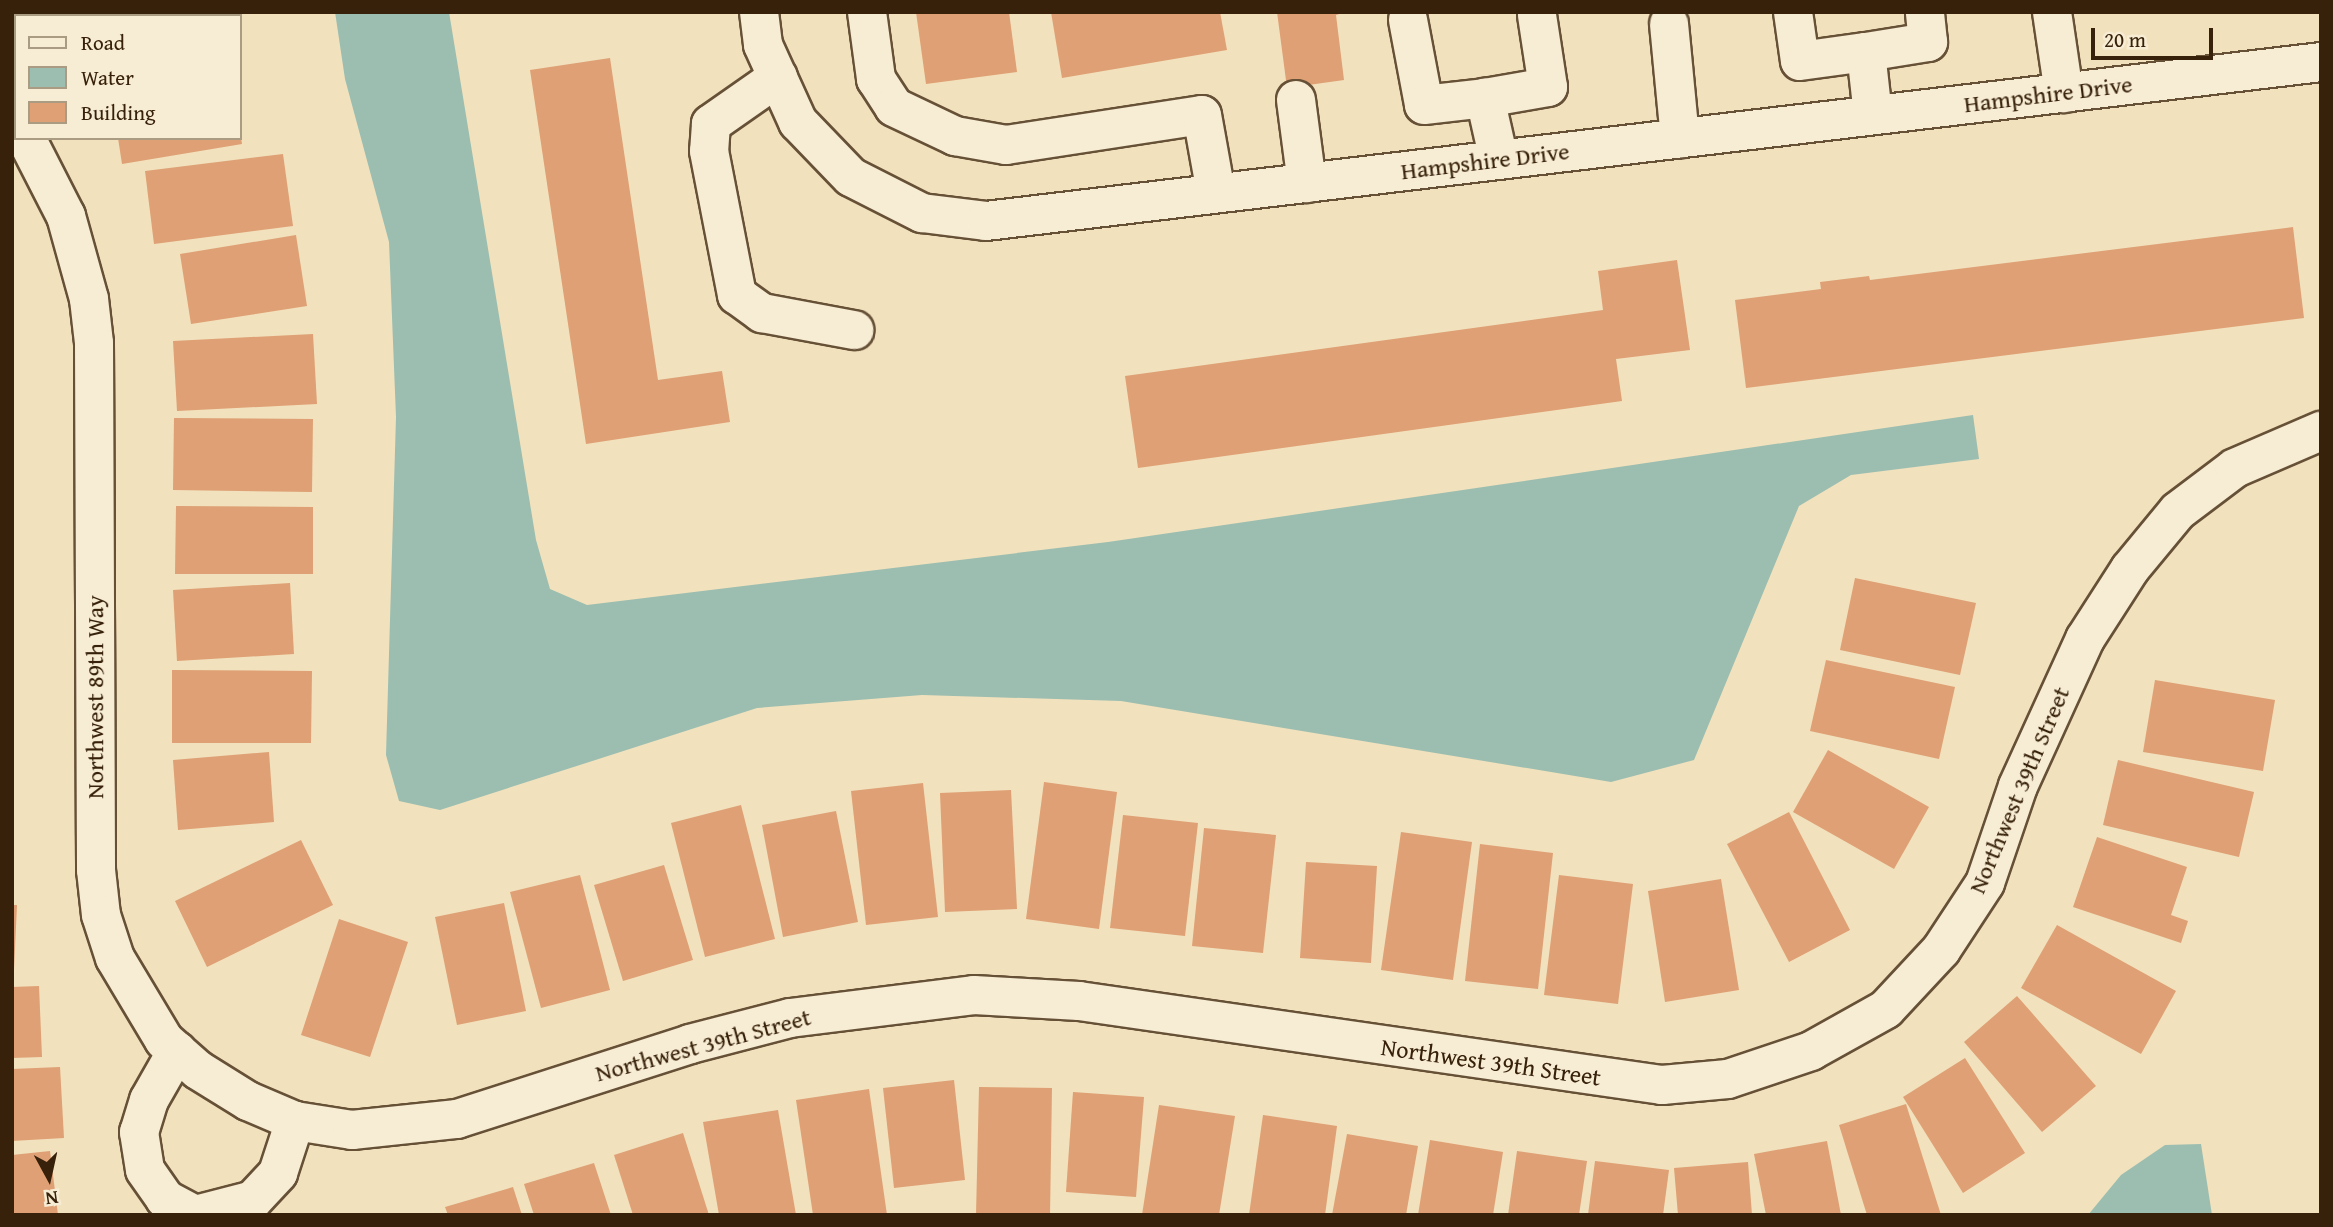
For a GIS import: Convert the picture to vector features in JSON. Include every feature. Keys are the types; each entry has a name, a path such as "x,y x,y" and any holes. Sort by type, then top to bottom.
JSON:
{"street":[{"name":"Hampshire Drive","path":"758,12 763,45 797,122 851,177 922,214 986,221 2321,62"},
{"path":"867,12 876,79 894,107 955,136 1006,145 1202,115 1216,193"},
{"path":"1793,12 1800,61 1928,42 1924,12"},
{"path":"2052,12 2064,93"},
{"path":"1408,19 1424,105 1485,98 1548,86 1537,15"},
{"path":"1669,24 1680,138"},
{"path":"1866,52 1873,115"},
{"path":"778,77 711,124 709,151 737,295 762,313 854,330"},
{"path":"1485,98 1499,160"},
{"path":"1296,100 1307,183"},
{"name":"Northwest 89th Way","path":"27,140 66,216 89,299 94,343 94,823 101,915 115,958 164,1040 177,1051 248,1101 295,1121 352,1130"},
{"name":"Northwest 39th Street","path":"352,1130 457,1119 690,1044 790,1018 974,995 1079,1001 1661,1085 1728,1079 1811,1051 1886,1009 1941,950 1986,883 2018,786 2085,639 2130,569 2178,510 2235,468 2321,431"},
{"path":"177,1051 149,1100 139,1132 145,1170 165,1199 195,1215 253,1200 278,1172 295,1121"}],"water":[{"path":"335,12 449,12 536,540 550,589 587,605 1108,542 1973,415 1979,459 1851,475 1799,506 1694,760 1611,782 1121,701 922,695 757,708 440,810 399,801 386,755 396,417 389,242 345,79"},
{"path":"2201,1144 2212,1215 2088,1215 2121,1175 2165,1145"}],"building":[{"path":"215,12 216,14 109,14"},
{"path":"916,12 1009,12 1017,72 926,84"},
{"path":"1051,12 1220,12 1227,50 1062,78"},
{"path":"1277,12 1346,12 1336,15 1344,80 1287,88"},
{"path":"610,58 658,380 722,371 730,422 586,444 530,70"},
{"path":"118,140 241,140 242,144 122,164"},
{"path":"283,154 293,226 154,244 145,171"},
{"path":"2293,227 2304,318 1746,388 1735,300 1821,289 1820,282 1869,276 1870,280"},
{"path":"296,235 307,306 191,324 180,254"},
{"path":"1677,260 1690,350 1616,359 1622,401 1138,468 1125,376 1603,310 1598,271"},
{"path":"313,334 317,404 177,411 173,341"},
{"path":"174,418 313,419 312,492 173,490"},
{"path":"176,506 313,507 313,574 175,574"},
{"path":"1855,578 1976,603 1960,675 1840,650"},
{"path":"290,583 294,654 177,661 173,590"},
{"path":"1826,660 1955,687 1939,759 1810,731"},
{"path":"172,670 312,671 311,743 172,743"},
{"path":"2155,680 2275,700 2263,771 2143,752"},
{"path":"1828,750 1929,807 1894,869 1793,812"},
{"path":"269,752 274,822 178,830 173,760"},
{"path":"2118,760 2254,792 2239,857 2103,825"},
{"path":"1044,782 1117,792 1099,929 1026,919"},
{"path":"923,783 938,917 866,925 851,791"},
{"path":"1011,790 1017,909 945,912 940,793"},
{"path":"741,805 775,939 705,957 671,823"},
{"path":"836,811 858,922 783,937 762,825"},
{"path":"1789,812 1850,930 1789,962 1727,844"},
{"path":"1123,815 1198,823 1185,936 1110,928"},
{"path":"1204,828 1276,835 1263,953 1192,946"},
{"path":"1401,832 1472,842 1453,980 1381,970"},
{"path":"2097,837 2187,867 2171,915 2188,921 2181,943 2073,907"},
{"path":"301,840 333,905 207,967 175,901"},
{"path":"1480,844 1553,853 1538,989 1465,981"},
{"path":"1306,862 1377,866 1371,963 1300,958"},
{"path":"664,865 693,960 623,981 594,885"},
{"path":"580,875 610,990 541,1008 510,892"},
{"path":"1559,875 1633,884 1618,1004 1544,995"},
{"path":"1721,879 1739,990 1665,1002 1648,891"},
{"path":"504,903 526,1011 457,1025 435,917"},
{"path":"12,905 17,905 14,970 12,970"},
{"path":"339,919 408,942 370,1057 301,1035"},
{"path":"2057,925 2176,991 2141,1054 2021,988"},
{"path":"39,986 42,1057 12,1058 12,987"},
{"path":"2017,996 2096,1086 2042,1132 1964,1042"},
{"path":"1965,1058 2025,1153 1963,1193 1903,1097"},
{"path":"60,1067 64,1138 12,1141 12,1069"},
{"path":"954,1080 965,1180 894,1188 883,1088"},
{"path":"979,1087 1052,1088 1050,1215 976,1215"},
{"path":"869,1089 887,1215 813,1215 796,1100"},
{"path":"1073,1092 1144,1097 1136,1197 1066,1192"},
{"path":"1906,1104 1941,1215 1867,1215 1839,1125"},
{"path":"1159,1105 1235,1116 1219,1215 1142,1215"},
{"path":"778,1110 796,1215 719,1215 703,1122"},
{"path":"1263,1115 1337,1126 1325,1215 1249,1215"},
{"path":"683,1133 709,1215 633,1215 614,1155"},
{"path":"1347,1134 1418,1146 1406,1215 1332,1215"},
{"path":"1430,1140 1503,1152 1493,1215 1418,1215"},
{"path":"1827,1141 1841,1215 1766,1215 1754,1154"},
{"path":"50,1151 58,1215 12,1215 12,1155"},
{"path":"1517,1151 1587,1161 1579,1215 1508,1215"},
{"path":"1595,1161 1669,1170 1663,1215 1588,1215"},
{"path":"1748,1162 1752,1215 1678,1215 1674,1168"},
{"path":"594,1163 611,1215 534,1215 524,1184"},
{"path":"513,1187 522,1215 448,1215 445,1207"}]}
